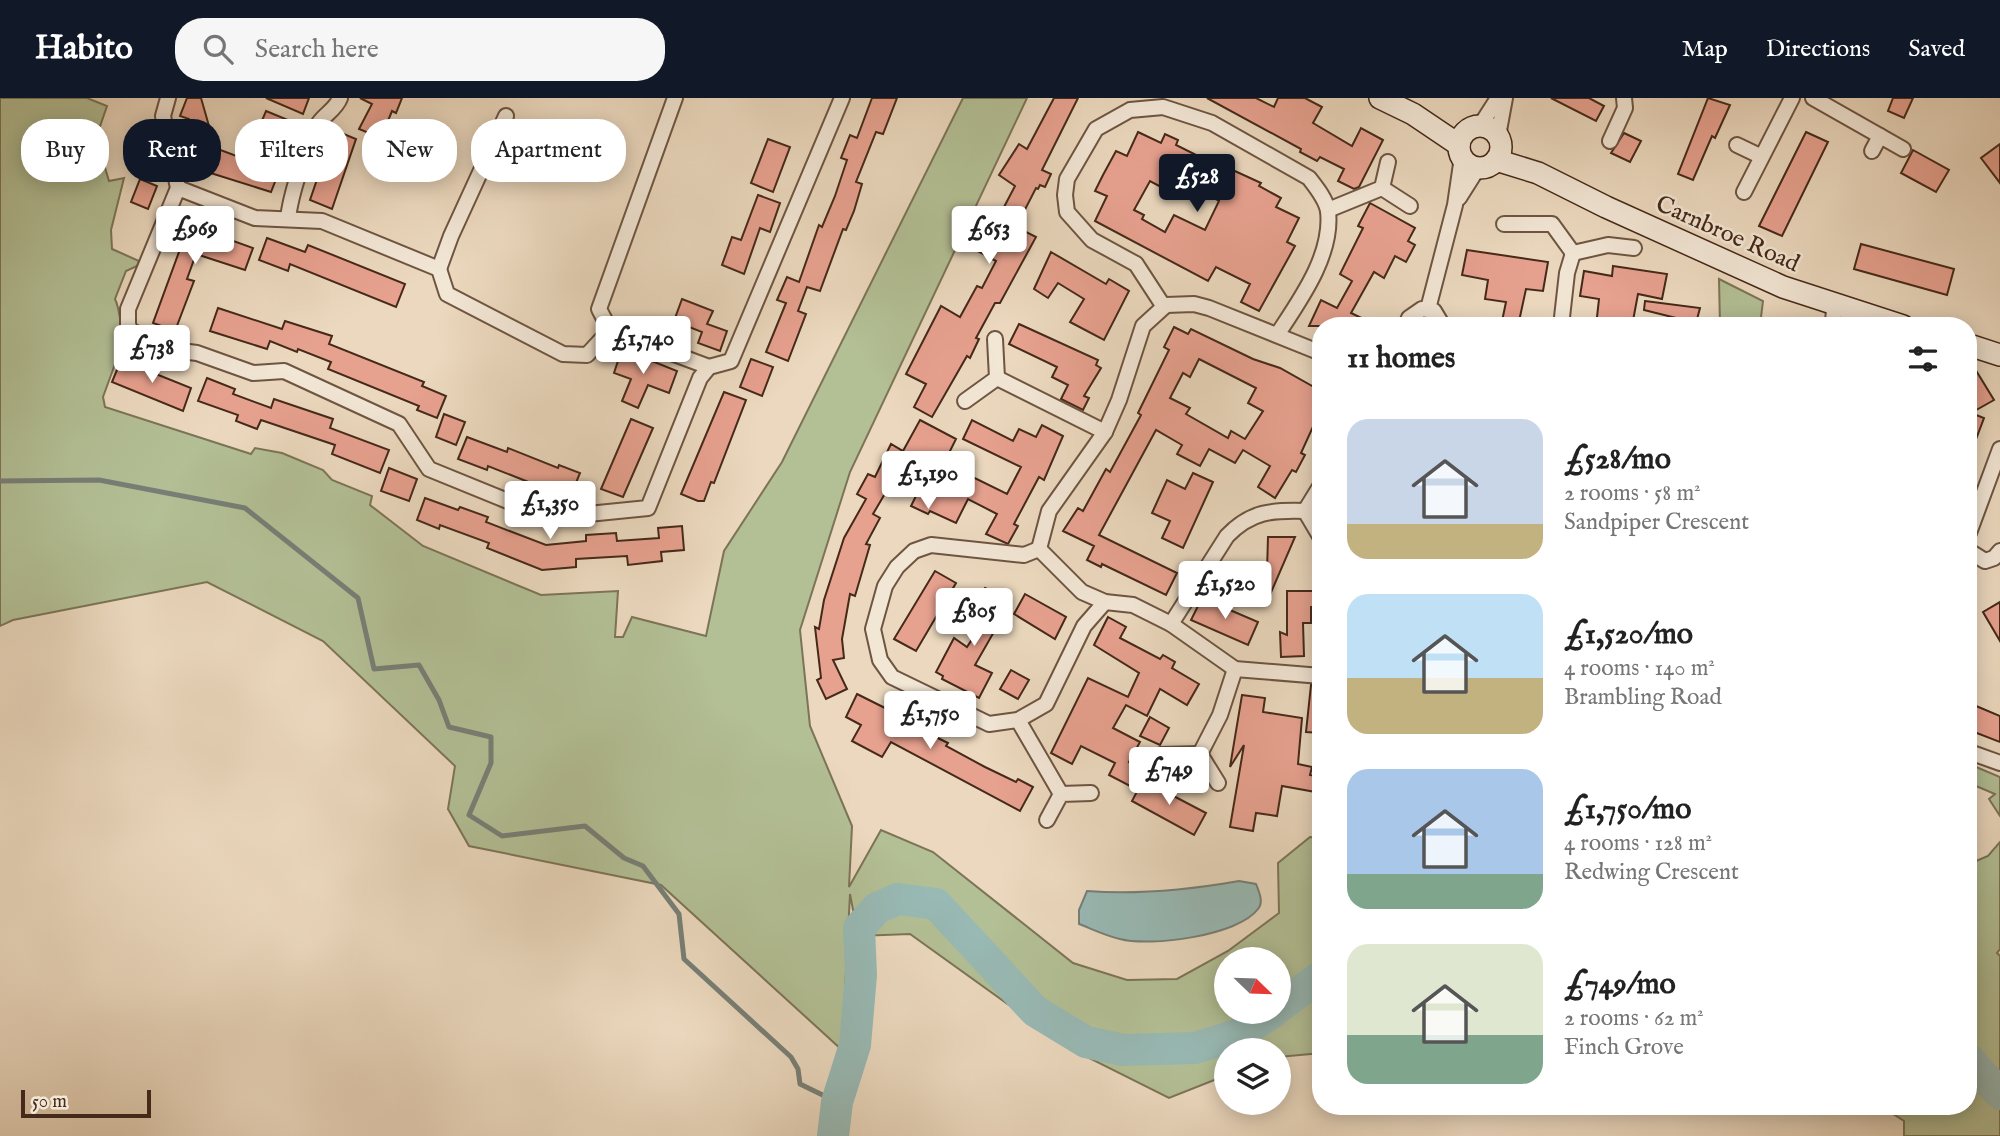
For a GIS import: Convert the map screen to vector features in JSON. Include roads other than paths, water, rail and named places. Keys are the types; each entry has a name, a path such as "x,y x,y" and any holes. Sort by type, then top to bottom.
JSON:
{"street":[{"path":"168,98 163,116 178,188 128,309 128,325 131,331 173,350 197,353 254,373 284,371 399,424 429,469 537,513 558,517 648,508 700,378 709,367 731,361 842,98"},
{"path":"288,219 290,198 319,123 338,104 340,98"},
{"path":"675,98 599,309 610,330 709,367"},
{"name":"Carnbroe Road","path":"1380,98 1606,207 1770,281 1833,315"},
{"path":"1428,309 1455,205 1498,98"},
{"path":"1480,146 1505,98"},
{"path":"1610,141 1625,108 1624,98"},
{"path":"1744,192 1760,156 1792,98"},
{"path":"1813,98 1903,149"},
{"path":"1164,307 1136,264 1092,240 1067,212 1065,195 1067,179 1096,129 1130,110 1163,107 1212,123 1309,178 1320,192 1328,210 1325,244 1318,266 1277,335"},
{"path":"506,116 451,236 439,269 447,294 563,354 587,355 610,330"},
{"path":"1872,151 1881,136"},
{"path":"1737,145 1760,156"},
{"path":"1382,188 1388,162"},
{"path":"178,188 255,218 321,221 439,269"},
{"path":"1382,188 1410,206"},
{"path":"1328,210 1382,188"},
{"path":"1504,224 1552,224 1573,253"},
{"path":"1573,253 1608,245 1634,247"},
{"path":"1563,317 1567,273 1573,253"},
{"path":"1040,549 1049,511 1105,432 1119,400 1143,326 1164,307 1194,304 1312,349"},
{"path":"1411,317 1416,311 1428,309 1440,317"},
{"path":"995,339 997,378"},
{"path":"1977,348 2000,355"},
{"path":"997,378 1105,432"},
{"path":"965,401 997,378"},
{"path":"1977,511 2000,449"},
{"path":"1305,511 1312,500"},
{"path":"1171,624 1227,536 1237,526 1252,515 1282,510 1305,511"},
{"path":"1305,511 1312,523"},
{"path":"1040,549 1024,555 931,545 914,551 897,566 885,586 873,629 880,660 892,677 989,724 1018,720 1031,715 1046,704 1084,626 1105,602"},
{"path":"1040,549 1082,592 1105,602 1133,605 1171,624 1235,669 1312,675"},
{"path":"1977,556 1985,561 1994,558 2000,551"},
{"path":"1200,754 1220,715 1235,669"},
{"path":"1018,720 1060,794"},
{"path":"1161,755 1200,754"},
{"path":"1200,754 1218,783"},
{"path":"1977,755 2000,763"},
{"path":"1060,794 1091,793"},
{"path":"1047,820 1060,794"}],"water":[{"path":"1239,881 1256,884 1260,906 1248,918 1213,932 1172,940 1134,941 1110,936 1079,924 1079,910 1087,891 1163,891"}],"waterway":[{"path":"0,481 99,480 245,508 358,598 374,669 419,665 439,700 449,727 491,737 491,763 469,815 502,836 585,826 624,858 643,866 679,914 684,959 791,1057 798,1069 800,1084 837,1102"},
{"path":"833,1136 837,1102 855,1045 861,975 859,928 877,908 898,899 936,904 1035,1011 1086,1042 1123,1050 1195,1048 1237,1035 1254,1024"},
{"path":"1292,997 1312,983"},
{"path":"1977,1069 2000,1094"}]}
